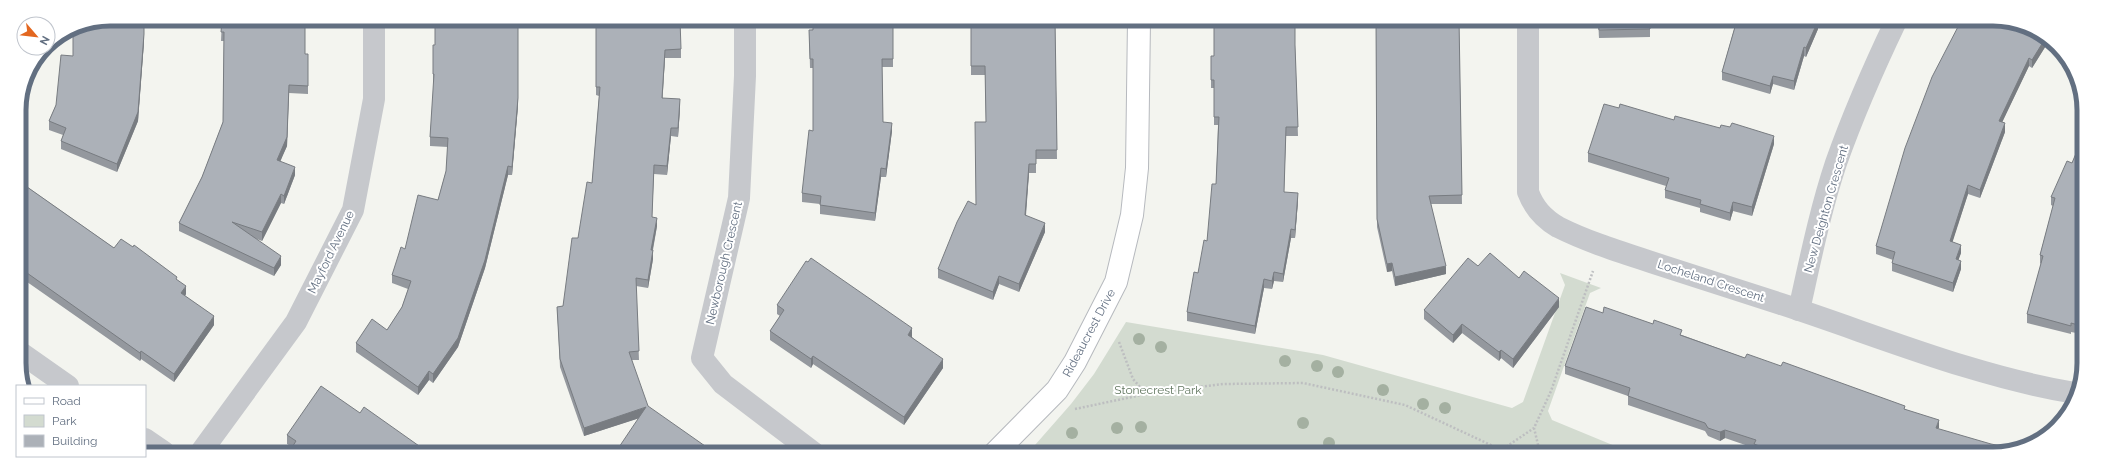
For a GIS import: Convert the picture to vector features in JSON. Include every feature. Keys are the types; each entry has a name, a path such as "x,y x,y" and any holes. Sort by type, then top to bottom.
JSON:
{"street":[{"name":"Mayford Avenue","path":"205,447 296,322 352,210 374,99 374,26"},
{"name":"Newborough Crescent","path":"745,26 745,76 739,198 702,358 723,384 806,447"},
{"name":"Rideaucrest Drive","path":"1001,447 1057,390 1075,362 1116,282 1132,216 1137,168 1139,26"},
{"name":"Locheland Crescent","path":"1528,26 1528,192 1532,205 1544,218 1558,227 1602,246 1799,310 1948,363 2034,386 2072,392"},
{"name":"New Deighton Crescent","path":"1799,310 1817,230 1836,164 1859,104 1894,26"},
{"path":"26,357 67,385"},
{"path":"146,440 157,447"}],"path":[{"path":"1505,447 1534,428 1551,391 1602,246"},
{"path":"1120,342 1134,379 1146,394"},
{"path":"1042,406 1064,412 1146,394 1223,384 1303,382 1405,405 1498,447"},
{"path":"1534,428 1539,447"}],"green space":[{"name":"Stonecrest Park","path":"1560,273 1601,288 1590,293 1548,411 1552,420 1615,447 1033,447 1071,404 1094,374 1126,322 1323,355 1512,408 1523,402 1565,285"}],"building":[{"path":"110,26 144,26 138,112 117,164 61,141 66,128 49,121 56,105 61,55 73,56 73,35 83,30"},
{"path":"221,26 305,26 305,54 308,54 308,86 289,85 287,137 277,160 295,167 284,196 281,194 262,232 232,222 281,256 274,268 179,223 202,177 223,122 224,32 221,32"},
{"path":"435,26 518,26 518,98 512,167 508,166 485,260 458,338 433,374 429,371 418,387 356,343 372,319 387,330 402,307 411,281 392,275 401,247 405,249 418,195 438,200 446,171 448,138 430,137 434,74 433,45 435,45"},
{"path":"596,26 680,26 681,49 665,50 662,98 680,99 678,128 671,128 667,166 654,165 652,217 657,218 651,250 653,250 648,280 636,278 639,351 629,352 648,406 706,447 619,447 646,407 584,428 560,359 557,307 563,306 572,238 578,238 587,182 592,183 600,87 596,87"},
{"path":"813,26 893,26 893,59 882,59 883,122 892,123 886,169 881,168 875,213 820,205 821,196 802,193 809,130 813,131 813,59 810,59 809,30 813,30"},
{"path":"971,26 1055,26 1057,150 1036,150 1036,164 1029,164 1025,215 1045,223 1019,284 999,276 993,292 938,269 957,222 968,201 976,205 975,122 986,122 985,66 971,66"},
{"path":"1214,26 1295,26 1298,127 1286,127 1284,192 1298,193 1295,230 1291,229 1283,274 1274,272 1272,281 1264,279 1255,326 1187,312 1194,272 1198,273 1204,240 1207,241 1212,184 1216,184 1219,117 1214,117 1214,80 1211,80 1211,56 1214,56"},
{"path":"1376,26 1459,26 1462,195 1429,196 1446,266 1395,277 1392,263 1387,264 1377,219"},
{"path":"1599,26 1650,26 1650,29 1599,30"},
{"path":"1735,26 1816,26 1806,48 1804,47 1794,81 1773,76 1770,86 1722,72"},
{"path":"1958,26 1993,26 2020,30 2043,42 2032,60 2029,58 1999,121 2005,123 1980,190 1968,185 1950,241 1961,245 1956,259 1961,261 1953,283 1892,263 1895,252 1876,246 1905,148 1932,77"},
{"path":"1604,104 1619,108 1620,104 1674,120 1675,116 1720,128 1721,125 1730,127 1732,123 1774,136 1752,207 1733,202 1730,213 1700,204 1701,200 1665,190 1669,178 1588,153"},
{"path":"2077,151 2077,325 2071,323 2071,326 2027,314 2043,256 2040,255 2055,198 2051,197 2067,161 2072,163"},
{"path":"26,186 114,248 121,239 133,247 134,245 177,277 176,279 186,286 181,293 214,316 174,374 141,351 140,353 26,272"},
{"path":"1490,253 1519,278 1524,271 1559,298 1513,359 1501,350 1499,352 1462,324 1453,335 1424,310 1468,258 1478,266"},
{"path":"811,258 912,328 908,335 943,359 904,417 813,356 811,359 770,331 784,310 777,305 806,261 808,262"},
{"path":"1586,307 1603,313 1604,307 1653,324 1654,320 1682,330 1680,335 1745,358 1747,354 1781,366 1783,362 1905,406 1904,409 1939,420 1936,428 2002,446 1762,447 1754,444 1756,440 1725,430 1720,432 1708,428 1705,423 1628,396 1630,388 1565,366"},
{"path":"321,386 360,413 364,407 421,447 292,447 296,441 287,435"}]}
